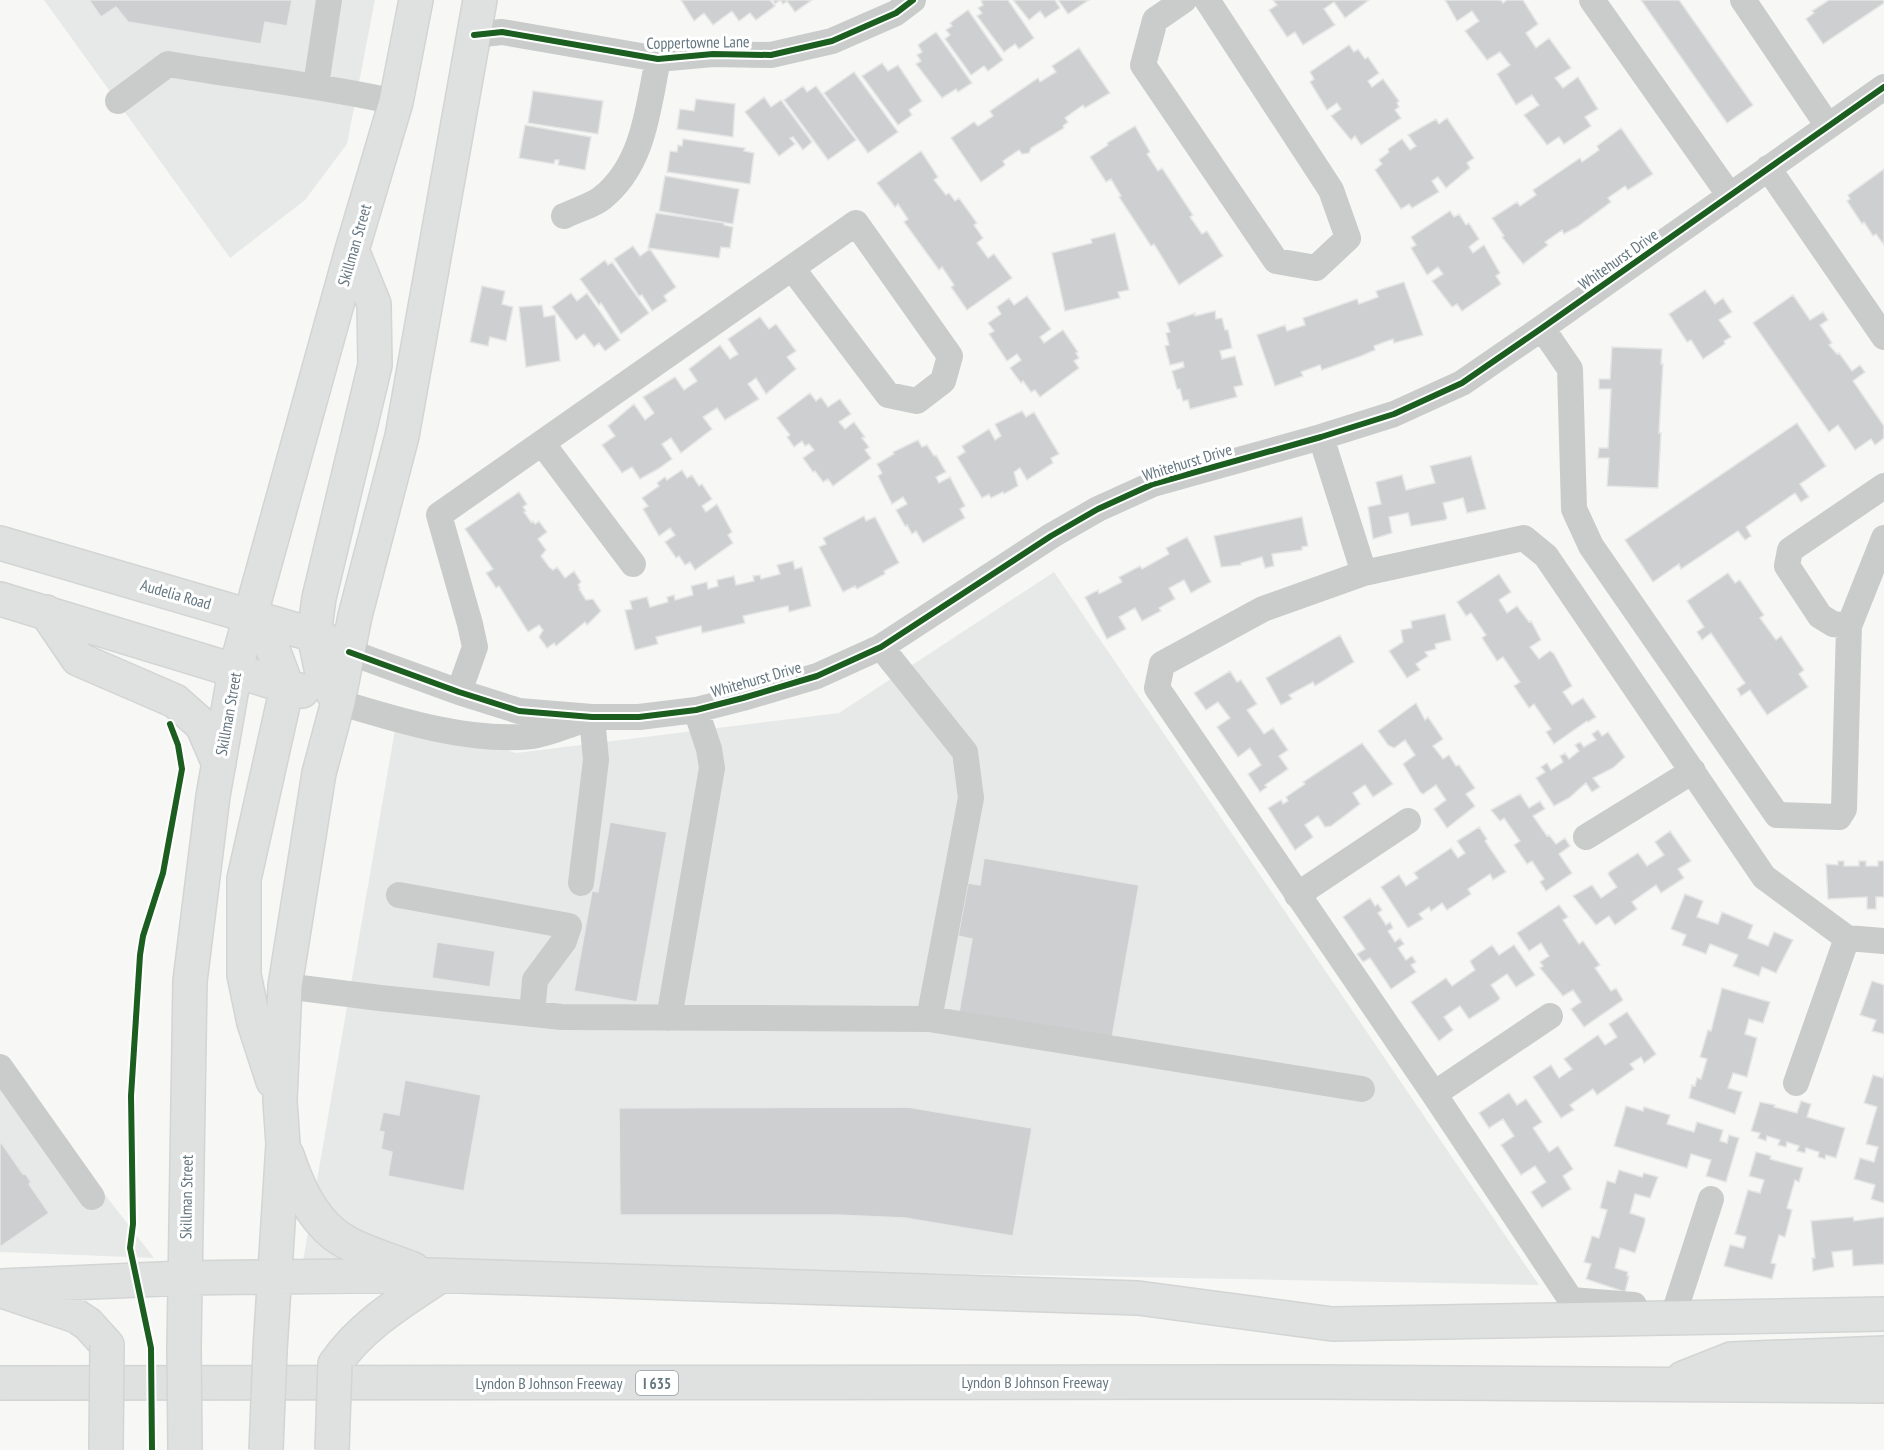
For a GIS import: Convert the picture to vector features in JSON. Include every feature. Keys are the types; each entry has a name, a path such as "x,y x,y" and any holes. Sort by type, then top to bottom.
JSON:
{"main road":[{"name":"Skillman Street","path":"185,1450 184,1278 190,981 202,875 219,764 235,671 249,616 396,102 416,0"},
{"path":"266,1450 273,1277 283,1144 280,1101 285,986 319,773 402,436 480,0"},
{"path":"338,702 322,673 314,635 319,598 375,365 374,304 352,250"},
{"name":"Audelia Road","path":"0,543 314,635 349,652"},
{"path":"0,599 338,702"},
{"path":"46,612 78,659 175,701 202,725 219,764"},
{"path":"249,616 271,644 286,687 244,879 244,975 254,1023 280,1101"},
{"path":"283,1144 298,1187 317,1216 336,1235 363,1249 434,1276"},
{"path":"0,1286 184,1278 434,1276 1138,1298 1332,1324 1884,1314"},
{"path":"332,1450 335,1364 345,1349 368,1325 434,1276"},
{"path":"0,1291 76,1316 88,1324 107,1345 106,1450"},
{"path":"1666,1384 1731,1359 1884,1353"},
{"name":"Lyndon B Johnson Freeway","path":"0,1383 1313,1382 1884,1386"}],"street":[{"path":"316,86 330,0"},
{"name":"Coppertowne Lane","path":"474,35 502,32 658,59 713,54 771,55 832,41 896,13 913,0"},
{"path":"1184,0 1155,20 1143,65 1276,261 1316,268 1348,238 1330,190 1207,0"},
{"path":"1592,0 1730,196"},
{"path":"1743,0 1828,126"},
{"path":"564,216 602,198 625,173 641,142 658,59"},
{"path":"118,101 168,64 316,86 396,102"},
{"name":"Whitehurst Drive","path":"349,652 459,693 519,711 592,717 639,717 696,710 817,676 882,647 1051,536 1098,509 1153,484 1394,414 1462,383 1884,87"},
{"path":"1768,168 1884,337"},
{"path":"459,693 475,647 438,515 856,223 950,356 943,381 917,400 888,395 792,268"},
{"path":"1542,328 1570,369 1574,508 1591,546 1777,815 1839,817 1844,809 1849,626 1884,538"},
{"path":"1321,437 1364,573"},
{"path":"542,443 633,564"},
{"path":"1849,626 1833,624 1820,616 1787,566 1791,550 1884,486"},
{"path":"1884,941 1846,938 1764,877 1546,556 1524,537 1364,573 1263,609 1162,664 1157,688 1434,1094 1571,1300 1634,1305 1884,1299"},
{"path":"882,647 964,752 971,798 929,1018"},
{"name":"Whitehurst Drive","path":"338,702 378,714 484,737 534,736 592,717"},
{"path":"669,1018 712,768 709,749 696,710"},
{"path":"581,883 596,760 592,717"},
{"path":"1586,837 1693,771"},
{"path":"1297,895 1408,821"},
{"path":"399,895 569,926 564,941 535,980 532,1014"},
{"path":"1796,1083 1846,938"},
{"path":"285,986 562,1017 929,1018 1362,1089"},
{"path":"1434,1094 1550,1016"},
{"path":"0,1067 92,1197"},
{"path":"1677,1304 1711,1199"}],"shaded area":[{"path":"44,0 375,0 347,144 305,200 230,258"},
{"path":"1054,572 1539,1285 303,1261 397,718 516,753 839,713"},
{"path":"0,1059 154,1258 0,1252"}],"building":[{"path":"89,0 292,0 287,26 265,22 261,44 128,22 116,7 101,17"},
{"path":"681,0 770,0 775,6 756,20 750,13 739,21 732,11 713,25 704,13 694,21"},
{"path":"780,0 812,0 795,12 787,1 783,4"},
{"path":"1008,0 1034,38 1019,49 1015,44 1004,52 977,16 982,13 978,8 983,5 981,1"},
{"path":"1013,0 1055,0 1060,8 1045,18 1040,11 1029,20"},
{"path":"1058,0 1089,0 1068,14"},
{"path":"1273,0 1369,0 1345,18 1334,2 1324,9 1335,25 1303,45 1295,32 1287,37 1269,10 1277,5"},
{"path":"1445,0 1501,0 1503,3 1507,0 1523,0 1538,24 1526,33 1536,48 1549,38 1571,68 1555,78 1563,88 1578,77 1598,109 1585,117 1591,126 1564,144 1559,137 1547,145 1524,115 1539,105 1532,95 1516,105 1497,74 1510,65 1500,52 1487,60 1465,31 1479,21 1472,11 1457,21"},
{"path":"1641,0 1679,0 1753,105 1727,123"},
{"path":"1829,0 1884,0 1884,3 1823,44 1806,19 1814,13 1812,11"},
{"path":"968,10 1003,60 988,71 984,66 971,75 945,39 950,35 946,30 952,26 950,23"},
{"path":"936,32 972,83 942,98 916,64 921,61 917,55 922,52 918,45"},
{"path":"1349,45 1354,52 1358,49 1365,59 1368,57 1379,73 1368,81 1372,87 1383,79 1399,101 1397,103 1399,107 1395,110 1401,118 1361,145 1355,136 1351,140 1331,116 1341,109 1337,103 1327,110 1310,82 1314,79 1310,72"},
{"path":"1079,48 1110,93 1085,108 1083,105 1065,118 1068,122 1063,126 1064,128 1031,148 1029,153 1022,154 1019,150 1003,161 1005,165 981,182 951,138 974,122 978,126 993,116 990,111 1038,78 1040,82 1056,72 1052,66"},
{"path":"882,63 888,71 898,65 922,101 909,110 912,115 898,125 862,76"},
{"path":"854,72 898,132 868,153 824,93"},
{"path":"803,86 807,92 816,86 856,140 828,160 784,100"},
{"path":"533,91 603,101 598,134 528,123"},
{"path":"764,97 771,107 781,100 812,142 803,150 793,137 790,138 795,144 779,156 745,112"},
{"path":"696,99 735,104 733,137 677,129 680,109 694,111"},
{"path":"1447,118 1474,158 1467,163 1470,168 1446,188 1438,177 1432,181 1439,192 1412,208 1409,204 1401,209 1375,170 1382,164 1379,160 1389,152 1388,149 1402,139 1410,150 1416,146 1408,135 1436,119 1439,124"},
{"path":"525,125 591,137 585,170 558,165 559,160 555,160 554,164 519,158"},
{"path":"1135,126 1150,152 1147,154 1158,171 1162,168 1193,215 1190,217 1202,234 1207,231 1223,256 1179,285 1154,244 1151,246 1119,197 1121,196 1111,179 1106,182 1090,157 1108,145 1107,143"},
{"path":"1621,128 1653,174 1628,190 1625,186 1608,198 1611,202 1577,227 1564,234 1562,230 1545,242 1548,245 1523,264 1502,237 1504,236 1492,218 1517,202 1520,206 1536,195 1533,190 1580,158 1582,162 1599,150 1597,146"},
{"path":"683,139 745,148 744,151 754,153 750,184 667,172 670,151 677,152 678,145 682,146"},
{"path":"921,151 938,177 934,180 946,195 949,193 955,201 959,198 977,223 974,225 983,238 977,243 988,258 994,254 1012,278 967,310 951,287 954,285 942,267 939,270 904,222 908,219 898,204 895,207 877,183"},
{"path":"1884,169 1884,245 1876,234 1873,236 1864,222 1862,224 1847,201 1850,199 1848,195"},
{"path":"665,176 739,189 733,224 659,211"},
{"path":"1450,211 1454,217 1459,214 1466,225 1469,223 1479,239 1469,247 1473,253 1484,245 1500,273 1496,276 1501,284 1462,311 1457,304 1452,307 1432,281 1443,274 1438,267 1427,275 1411,248 1416,245 1411,237"},
{"path":"656,213 724,223 724,225 733,227 730,248 721,247 719,258 648,248"},
{"path":"1115,233 1129,290 1118,292 1120,298 1065,311 1052,253 1092,243 1091,239"},
{"path":"633,246 640,256 650,249 676,287 664,296 667,301 652,311 614,259"},
{"path":"605,260 608,265 612,262 649,313 621,334 601,303 599,305 580,279"},
{"path":"1404,282 1423,335 1394,343 1393,339 1374,346 1375,350 1361,356 1322,370 1320,365 1301,372 1303,376 1275,386 1257,335 1285,325 1287,331 1305,325 1303,318 1357,299 1359,304 1378,297 1376,291"},
{"path":"482,286 505,291 502,304 513,307 506,341 490,337 488,346 470,342"},
{"path":"1705,290 1715,304 1723,298 1732,312 1719,320 1731,337 1703,359 1691,340 1687,342 1669,314"},
{"path":"571,293 577,301 587,293 620,340 605,351 599,343 594,347 584,334 576,340 552,307"},
{"path":"1793,295 1810,320 1823,312 1828,320 1820,325 1832,343 1829,345 1837,354 1839,353 1852,371 1860,365 1865,372 1853,381 1884,426 1884,438 1875,445 1871,439 1855,450 1838,425 1829,432 1753,323"},
{"path":"1027,296 1051,329 1040,337 1044,343 1063,330 1078,352 1076,353 1079,358 1074,361 1079,368 1040,397 1035,390 1031,392 1023,381 1021,383 1010,368 1021,360 1017,354 1007,361 989,334 994,331 988,323 1001,314 997,307 1009,298 1014,305"},
{"path":"542,305 544,317 555,315 560,361 526,367 519,307"},
{"path":"1215,311 1216,319 1222,318 1225,330 1228,330 1232,348 1220,351 1222,359 1235,356 1243,385 1234,387 1237,397 1190,409 1188,400 1183,401 1180,389 1177,389 1172,371 1184,367 1183,362 1170,365 1165,346 1169,345 1166,333 1170,332 1167,323 1195,313 1195,316"},
{"path":"760,317 769,329 776,324 796,351 787,357 796,369 766,394 756,378 748,384 759,399 725,420 717,408 703,417 712,429 681,453 671,438 662,444 672,459 658,469 640,479 632,467 622,473 602,445 615,436 608,426 634,404 645,420 654,413 643,397 675,377 684,390 697,381 689,369 720,345 730,359 738,354 728,339"},
{"path":"1612,347 1662,349 1658,488 1607,486 1609,458 1598,458 1599,448 1608,448 1611,389 1599,389 1599,379 1610,379"},
{"path":"810,393 816,401 821,397 828,407 840,399 851,414 839,422 845,429 854,422 869,447 865,450 871,458 833,486 828,479 823,482 803,458 814,450 809,444 805,446 802,441 794,447 787,437 790,435 777,418"},
{"path":"1022,411 1026,417 1034,412 1059,454 1051,458 1053,463 1027,480 1020,468 1014,472 1018,486 1004,494 1003,492 991,498 989,494 982,498 957,457 965,452 962,446 989,429 995,440 1001,436 995,424"},
{"path":"1797,423 1826,466 1800,484 1809,497 1801,502 1795,493 1746,527 1751,536 1745,540 1738,531 1681,569 1679,564 1653,582 1625,540"},
{"path":"918,440 922,447 927,445 934,456 936,455 946,472 936,477 939,483 950,477 965,506 960,509 965,518 923,543 916,531 912,534 907,525 905,526 896,510 907,504 903,497 892,504 878,476 882,473 877,464 894,454 893,452"},
{"path":"1471,456 1486,509 1467,513 1463,498 1443,503 1447,518 1445,520 1411,526 1408,513 1389,517 1392,533 1373,539 1368,507 1381,504 1376,482 1402,475 1406,490 1435,483 1430,466"},
{"path":"682,470 687,478 692,475 699,486 702,484 712,499 702,506 706,512 717,504 732,532 728,535 733,543 695,570 690,562 685,565 679,556 676,558 665,542 675,535 670,528 659,536 643,509 648,506 642,498 659,486 657,483 665,477 667,480"},
{"path":"519,492 527,504 523,507 526,511 524,512 531,522 535,524 539,521 547,532 538,539 546,550 541,556 553,570 557,567 565,578 574,571 581,582 578,585 579,589 586,600 593,599 601,611 587,625 585,622 556,646 554,643 547,648 539,637 543,630 539,625 528,632 499,586 496,588 486,573 493,569 465,529"},
{"path":"864,516 866,521 875,517 899,563 884,571 885,574 857,589 855,586 843,592 819,547 826,544 823,538"},
{"path":"1302,517 1308,546 1302,547 1302,550 1272,554 1274,566 1265,568 1262,557 1241,563 1241,565 1221,567 1214,536"},
{"path":"1187,537 1211,582 1191,593 1184,580 1169,588 1175,599 1159,608 1161,611 1142,621 1135,608 1119,617 1126,629 1107,639 1085,597 1098,590 1099,594 1122,582 1119,577 1140,566 1142,569 1169,554 1166,548"},
{"path":"793,561 795,569 802,567 811,606 789,612 788,606 743,616 745,623 702,633 701,626 656,637 658,644 635,650 625,610 632,609 630,601 647,597 650,607 668,602 667,597 674,595 675,600 693,595 691,586 707,582 708,589 718,586 717,580 734,576 736,585 754,581 753,576 760,575 761,579 780,574 777,565"},
{"path":"1728,573 1735,583 1740,580 1764,615 1760,618 1776,640 1781,636 1804,670 1799,674 1808,687 1767,715 1750,690 1741,696 1737,689 1745,683 1711,633 1702,640 1697,632 1704,627 1687,601"},
{"path":"1499,574 1511,592 1499,600 1507,613 1517,606 1529,622 1531,621 1541,640 1530,647 1539,659 1550,651 1554,654 1572,686 1563,692 1572,705 1583,698 1596,717 1554,744 1546,732 1551,729 1534,704 1529,708 1514,686 1520,682 1503,657 1497,661 1482,638 1486,635 1471,613 1466,616 1457,602"},
{"path":"1445,614 1451,640 1435,644 1436,649 1425,652 1428,656 1416,664 1420,670 1407,678 1389,651 1403,642 1401,630 1412,628 1411,621"},
{"path":"1340,635 1354,662 1315,686 1313,682 1289,695 1292,699 1281,705 1266,678"},
{"path":"1230,671 1237,682 1241,680 1257,704 1247,710 1264,734 1273,728 1288,750 1279,756 1288,769 1265,785 1267,787 1260,792 1248,774 1261,765 1250,748 1238,757 1217,727 1230,718 1218,702 1206,710 1194,693"},
{"path":"1416,703 1425,720 1428,717 1443,739 1433,746 1443,759 1449,755 1456,766 1459,765 1475,788 1466,794 1475,806 1447,828 1434,809 1446,800 1436,785 1423,794 1403,764 1415,755 1405,740 1394,748 1388,745 1378,731"},
{"path":"1598,730 1602,736 1608,732 1625,757 1613,768 1593,778 1600,787 1592,792 1586,783 1569,798 1554,806 1536,778 1545,772 1541,767 1547,763 1551,770 1563,762 1560,756 1565,753 1569,759 1579,751 1575,745 1580,742 1584,747 1596,740 1592,734"},
{"path":"1362,743 1393,784 1373,797 1365,785 1353,793 1360,804 1331,826 1325,827 1318,816 1305,825 1313,837 1295,850 1268,808 1281,800 1283,804 1288,801 1286,797 1305,784 1303,782"},
{"path":"1520,794 1529,808 1540,801 1545,809 1533,816 1547,836 1549,835 1556,844 1565,838 1570,846 1559,854 1572,873 1546,891 1540,882 1544,879 1532,861 1527,864 1514,845 1520,841 1504,818 1500,821 1491,810"},
{"path":"610,822 667,832 637,1002 574,991 592,891 598,892"},
{"path":"1479,827 1487,839 1485,841 1506,872 1493,880 1490,874 1468,889 1471,894 1447,910 1442,903 1431,911 1429,907 1419,914 1423,919 1408,928 1381,887 1399,875 1406,886 1418,878 1414,873 1451,848 1458,858 1465,853 1457,841"},
{"path":"1670,831 1691,861 1678,869 1684,878 1661,893 1656,885 1632,902 1637,909 1615,925 1609,916 1596,925 1573,896 1592,885 1601,898 1617,887 1608,874 1610,871 1638,853 1647,866 1664,855 1655,842"},
{"path":"984,858 1139,885 1112,1038 959,1012 972,939 958,936 968,883 980,885"},
{"path":"1838,861 1844,861 1844,866 1859,866 1859,861 1866,861 1866,866 1878,866 1878,861 1884,861 1884,897 1876,897 1876,909 1867,909 1867,897 1828,899 1826,864 1838,865"},
{"path":"1685,894 1703,901 1697,917 1718,924 1722,912 1753,925 1748,938 1768,946 1774,932 1793,940 1776,973 1762,967 1759,976 1733,966 1738,955 1710,944 1706,954 1682,945 1686,935 1671,929"},
{"path":"1370,898 1375,906 1378,904 1382,910 1378,913 1386,925 1390,922 1393,928 1388,931 1395,942 1400,938 1404,944 1398,948 1406,960 1412,956 1416,962 1411,965 1416,972 1391,989 1370,958 1363,962 1357,954 1365,949 1343,917"},
{"path":"1559,905 1568,917 1563,920 1579,944 1583,941 1600,965 1595,968 1611,991 1616,988 1623,1000 1584,1027 1571,1009 1581,1002 1573,990 1563,996 1540,968 1543,966 1540,962 1549,956 1541,943 1529,951 1517,933"},
{"path":"437,942 495,951 490,987 432,978"},
{"path":"1492,945 1499,955 1514,945 1535,975 1516,987 1507,974 1491,985 1500,998 1498,1001 1469,1019 1460,1006 1444,1017 1453,1030 1439,1041 1411,1002 1446,978 1452,986 1475,970 1470,961"},
{"path":"1872,981 1884,985 1884,1034 1872,1031 1876,1020 1860,1015"},
{"path":"1722,988 1770,1002 1763,1023 1749,1019 1745,1034 1757,1038 1747,1077 1733,1073 1728,1088 1742,1092 1735,1114 1689,1098 1692,1085 1695,1086 1697,1078 1701,1079 1707,1059 1700,1057 1708,1030 1711,1031"},
{"path":"1627,1012 1656,1054 1644,1063 1641,1057 1630,1064 1634,1069 1597,1095 1593,1089 1570,1105 1574,1110 1561,1118 1533,1077 1551,1065 1559,1078 1572,1069 1564,1059 1598,1035 1605,1045 1617,1037 1609,1024"},
{"path":"1873,1075 1883,1078 1884,1075 1884,1203 1871,1199 1875,1185 1854,1179 1860,1158 1874,1162 1878,1147 1866,1144 1877,1107 1864,1103"},
{"path":"405,1080 481,1095 464,1191 388,1176 392,1152 381,1149 384,1132 379,1131 383,1112 399,1115"},
{"path":"1509,1093 1517,1105 1526,1099 1542,1122 1533,1128 1549,1152 1558,1146 1573,1169 1563,1176 1571,1189 1542,1208 1531,1192 1546,1182 1535,1166 1521,1175 1501,1145 1514,1136 1503,1119 1489,1128 1479,1113"},
{"path":"1801,1101 1811,1104 1807,1117 1845,1128 1836,1158 1826,1155 1825,1159 1818,1157 1819,1152 1806,1148 1805,1153 1797,1151 1799,1146 1787,1142 1786,1147 1778,1145 1780,1140 1767,1136 1766,1141 1758,1138 1760,1133 1751,1131 1760,1102 1797,1113"},
{"path":"1626,1106 1643,1111 1644,1107 1670,1115 1667,1124 1694,1132 1697,1122 1723,1130 1720,1141 1727,1143 1729,1135 1739,1138 1726,1182 1706,1176 1711,1160 1691,1154 1687,1168 1614,1146"},
{"path":"908,1107 1032,1128 1013,1236 905,1218 836,1215 620,1215 619,1108"},
{"path":"0,1141 23,1174 25,1173 31,1182 29,1184 49,1213 0,1247"},
{"path":"1756,1152 1771,1156 1770,1159 1803,1168 1799,1182 1795,1180 1787,1208 1792,1210 1785,1237 1779,1235 1771,1263 1776,1264 1772,1279 1724,1266 1730,1245 1743,1248 1746,1237 1735,1234 1748,1190 1760,1193 1764,1180 1749,1176"},
{"path":"1619,1170 1642,1177 1644,1173 1658,1177 1650,1198 1635,1194 1630,1213 1645,1218 1645,1222 1635,1253 1620,1248 1615,1268 1628,1272 1625,1292 1586,1279 1591,1264 1584,1262 1592,1236 1599,1238 1607,1210 1600,1208 1607,1181 1615,1183"},
{"path":"1853,1217 1854,1221 1884,1217 1884,1264 1853,1266 1852,1250 1832,1252 1834,1267 1813,1271 1812,1258 1815,1258 1811,1221"}],"cycle path":[{"path":"474,35 502,32 658,59 713,54 771,55 832,41 896,13 913,0"},
{"path":"349,652 519,711 592,717 639,717 696,710 817,676 881,647 1051,536 1098,509 1153,484 1394,414 1462,383 1884,87"},
{"path":"152,1450 151,1348 130,1248 133,1224 131,1096 140,955 143,936 163,873 182,769 178,745 170,724"}]}
